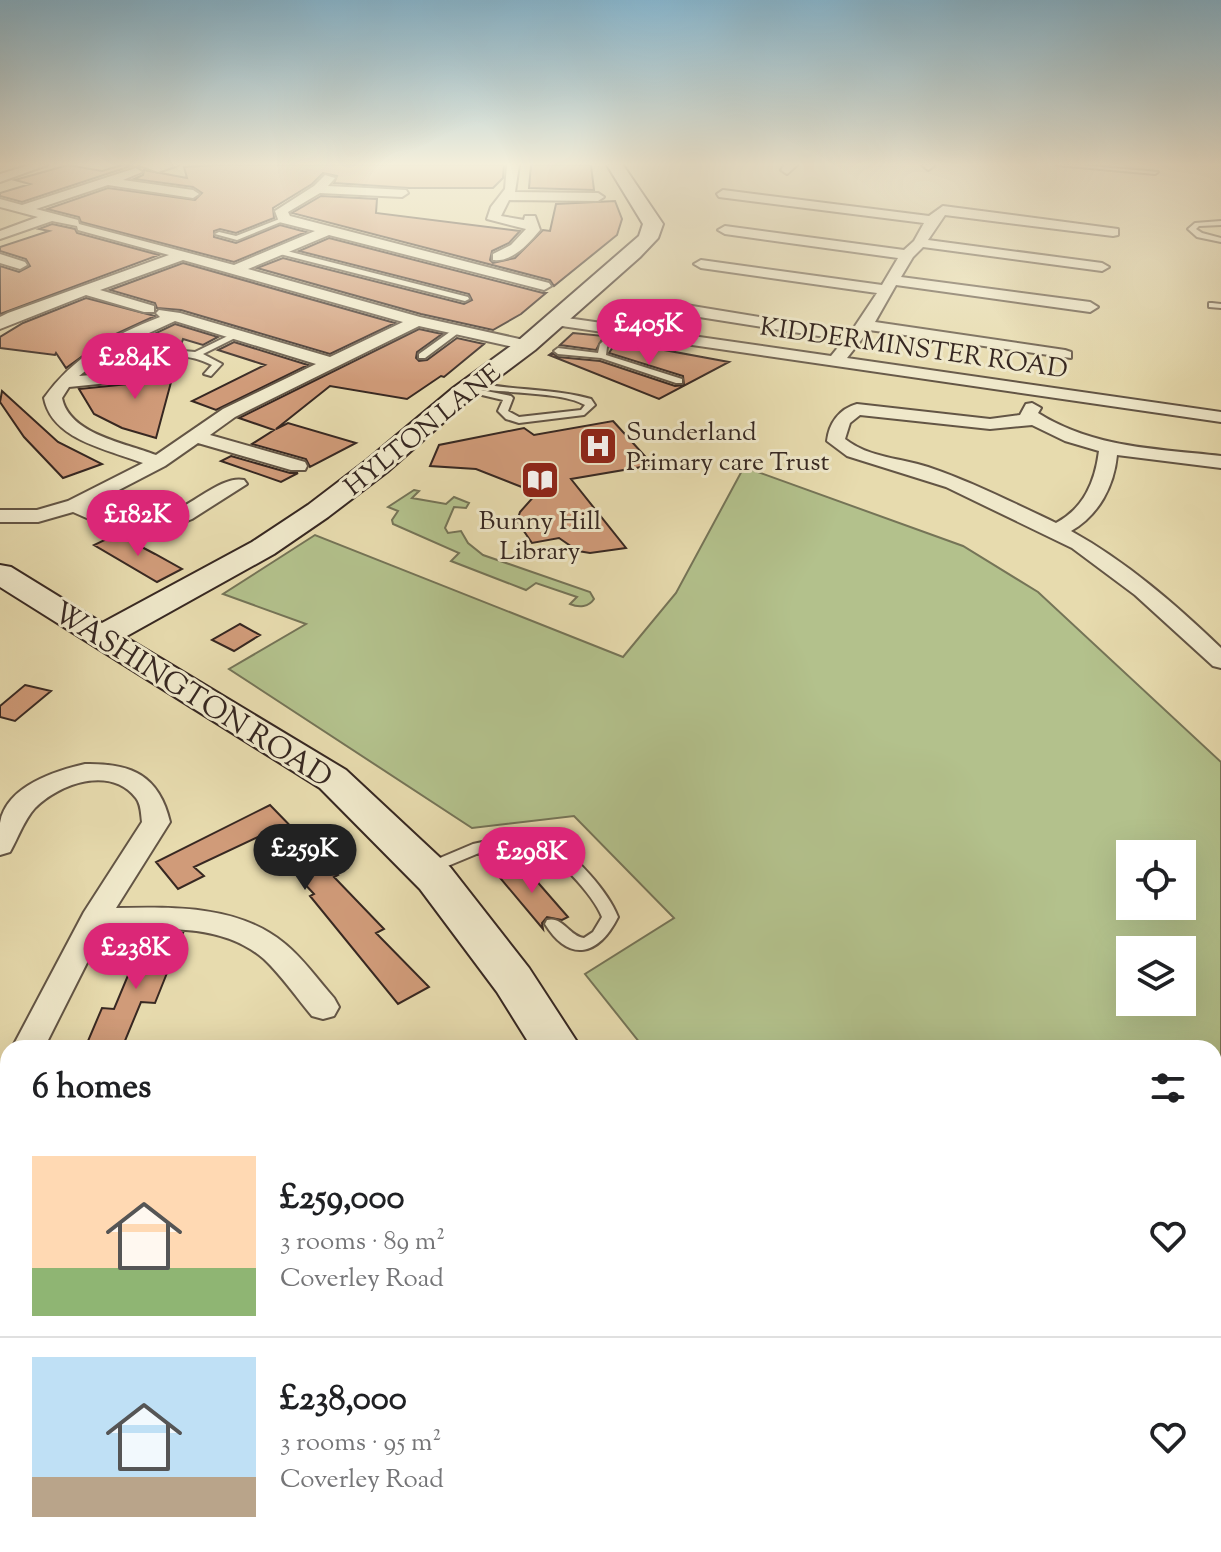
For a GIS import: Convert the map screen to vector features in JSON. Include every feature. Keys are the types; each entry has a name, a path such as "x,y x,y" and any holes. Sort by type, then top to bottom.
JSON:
{"street":[{"path":"121,237 417,321 527,345"},
{"path":"234,270 311,237"},
{"path":"352,237 487,264 544,286"},
{"path":"487,264 516,248 526,237"},
{"name":"HYLTON LANE","path":"102,636 263,548 318,511 377,466 470,387 527,345 648,237"},
{"path":"779,237 907,255"},
{"path":"835,362 852,337 865,325 907,255 924,237"},
{"path":"920,243 1102,267"},
{"path":"4,318 89,291 183,255"},
{"path":"0,258 20,265"},
{"path":"701,264 1090,307"},
{"path":"89,291 331,363"},
{"path":"674,308 852,337"},
{"path":"158,462 74,430 56,414 53,398 63,383 98,350 163,313"},
{"path":"0,516 38,516 75,505 158,462 229,413 417,321"},
{"name":"KIDDERMINSTER ROAD","path":"553,321 1221,417"},
{"path":"865,325 1065,355"},
{"path":"63,383 132,376 148,361"},
{"path":"1042,392 1028,414 1046,429 1109,447 1221,462"},
{"path":"1034,419 990,424 857,409 844,418 836,441 842,447 864,455 919,470 1093,550 1134,580 1221,661"},
{"path":"198,437 298,466"},
{"path":"1056,531 1079,521 1097,495 1108,463 1109,447"},
{"path":"75,505 127,528 147,528 163,524 237,484"},
{"name":"WASHINGTON ROAD","path":"0,574 333,779 435,878 504,968 552,1040"},
{"path":"0,845 26,802 57,780 95,770 129,779 149,795 156,822 94,920 32,1040"},
{"path":"94,920 184,919 230,926 270,948 323,1007"}],"lane":[{"path":"279,251 465,299"},
{"path":"422,356 457,331"},
{"path":"602,356 603,346 618,331"},
{"path":"195,355 237,335"},
{"path":"148,361 173,351 195,355 218,364 208,374"},
{"path":"558,351 602,356 679,381"},
{"path":"470,387 577,397 590,405 584,412 519,420 503,411 508,398 470,387"},
{"path":"426,870 482,847 514,840 533,840 551,848 589,885 605,902 610,917 605,929 593,941 582,946 571,943 553,924"},
{"path":"482,847 506,868"}],"green space":[{"path":"744,467 963,546 1038,592 1221,762 1221,1040 638,1040 585,974 674,918 574,816 472,828 229,669 306,624 223,594 315,535 623,657 676,593"},
{"path":"414,490 419,491 412,498 446,504 454,497 469,503 466,508 454,507 445,528 448,533 461,531 468,543 483,555 590,592 594,599 587,605 573,605 570,604 577,597 536,583 526,590 451,561 459,553 393,524 398,511 388,507"}],"building":[{"path":"29,237 93,237 159,255 0,314 0,266 19,272 30,266 26,259 0,251 0,247"},
{"path":"140,237 216,237 236,243 250,237 293,237 234,262"},
{"path":"386,237 514,237 492,251 490,260 493,263 515,258 536,237 614,237 554,286 550,280"},
{"path":"329,238 546,293 521,314 493,330 421,314 257,268 283,258 464,304 472,300 469,294 299,251"},
{"path":"183,263 395,323 330,354 181,310 157,308 155,303 110,290"},
{"path":"86,298 155,316 109,337 66,368 56,353 0,348 0,337 23,323"},
{"path":"175,324 218,337 203,345 183,339 180,348 170,347 146,357 137,357 126,369 89,372 114,353"},
{"path":"419,329 442,334 417,352 419,361 427,360 457,338 484,344 444,377 407,399 330,386 276,429 288,423 356,443 310,467 306,459 252,444 274,430 239,418"},
{"path":"573,333 604,336 596,350 560,345"},
{"path":"617,341 729,362 659,399 549,355 600,361 675,386 684,385 683,376 609,353"},
{"path":"234,342 308,365 216,410 192,401 265,365 218,350"},
{"path":"177,360 156,438 122,428 94,414 79,389 138,383 154,364"},
{"path":"2,391 58,442 102,464 63,478 24,437 0,402"},
{"path":"613,421 653,465 571,479 626,548 590,553 578,551 559,538 532,543 517,521 520,512 537,493 476,469 430,466 439,445 524,428 534,435"},
{"path":"231,456 298,473 281,482 221,461"},
{"path":"117,534 182,569 157,582 94,545"},
{"path":"240,624 260,635 234,651 212,640"},
{"path":"25,685 51,691 15,721 0,717 0,706"},
{"path":"270,805 338,875 334,877 384,929 376,933 429,987 398,1004 310,896 314,894 260,836 194,867 204,876 178,889 156,862"},
{"path":"520,862 568,917 562,920 547,917 542,923 543,929 496,873 511,875 516,870 514,864"},
{"path":"151,932 183,933 155,1003 141,1002 125,1040 88,1040 102,1008 114,1009 134,961 137,961"}],"place":[{"name":"Sunderland Primary care Trust","path":"598,446"},
{"name":"Bunny Hill Library","path":"540,480"}]}
